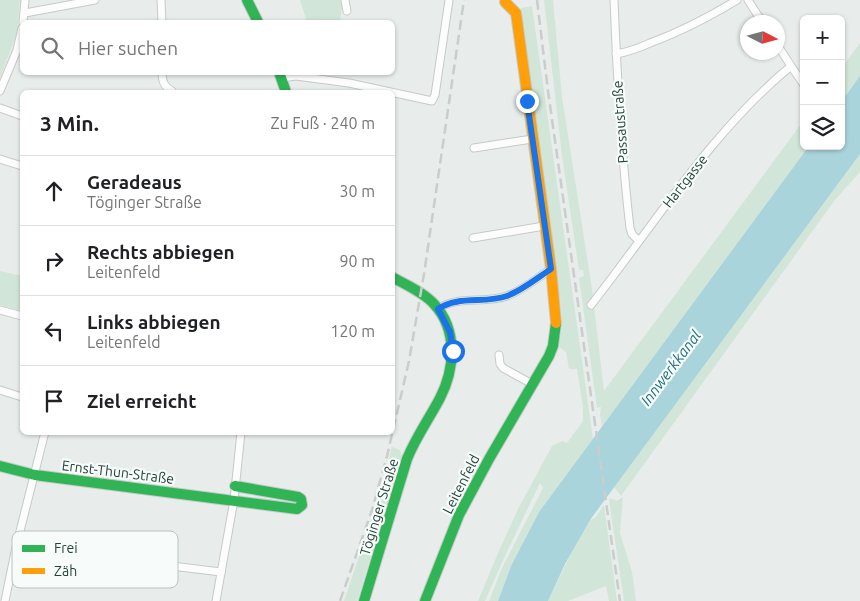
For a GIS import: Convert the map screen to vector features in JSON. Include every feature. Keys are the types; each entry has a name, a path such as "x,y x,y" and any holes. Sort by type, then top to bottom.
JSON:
{"street":[{"path":"24,20 25,0"},
{"path":"25,13 95,0"},
{"path":"161,0 162,20"},
{"path":"247,0 257,20"},
{"path":"345,0 347,10"},
{"path":"395,93 432,101 435,96 449,0"},
{"name":"Passaustraße","path":"614,0 620,124 630,228 632,234 639,241"},
{"path":"616,54 624,53 664,38 704,19 737,0"},
{"path":"748,0 758,15"},
{"name":"Leitenfeld","path":"425,601 459,515 553,348 556,337 556,310 551,269 516,13 505,2"},
{"path":"0,91 12,65 20,35"},
{"path":"785,57 800,79"},
{"name":"Hartgasse","path":"590,305 704,156 740,114 791,66"},
{"path":"162,75 166,88 169,90"},
{"path":"285,90 280,75 349,83 381,90"},
{"path":"0,108 20,115"},
{"path":"474,148 532,139"},
{"path":"0,159 20,165"},
{"path":"473,238 544,226"},
{"path":"438,309 445,304 456,301 478,301 507,296 551,269"},
{"name":"Töginger Straße","path":"364,601 386,533 406,460 416,438 441,396 450,374 452,344 450,332 438,309 426,297 395,279"},
{"path":"0,310 20,315"},
{"path":"498,355 503,368 532,384"},
{"path":"0,390 20,396"},
{"path":"20,531 44,435"},
{"path":"216,601 234,500 241,435"},
{"name":"Ernst-Thun-Straße","path":"0,466 35,475 297,509 300,508 302,502 298,497 235,486"},
{"path":"5,601 12,567"},
{"path":"178,567 221,572"}],"green space":[{"path":"0,0 20,0 17,33 0,78"},
{"path":"300,0 343,0 340,20 306,20"},
{"path":"544,0 553,0 562,97 592,289 604,391 800,125 800,150 806,150 602,427 601,407 597,408 579,278 584,276 583,270 579,270 562,156"},
{"path":"532,6 593,439 539,512 511,566 498,601 489,601 502,568 543,488 540,483 485,601 478,601 518,509 552,446 562,441 567,443 583,421 583,407 577,369 569,369 566,352 559,347 562,325 561,306 532,102 521,8"},
{"path":"860,43 860,76 845,97 845,64"},
{"path":"860,154 860,172 835,200 621,496 614,487"},
{"path":"0,271 20,276 20,310 0,305"},
{"path":"392,447 400,450 402,456 357,601 344,601 374,512"},
{"path":"623,497 620,533 632,572 636,601 624,601 609,500 610,498 617,501"},
{"path":"604,505 617,601 609,601 606,586 568,601 548,601 579,537 590,520 596,517"}],"water":[{"name":"Innwerkkanal","path":"860,76 860,154 590,520 565,564 548,601 498,601 511,566 539,512 806,150 845,150 845,97"}],"railway":[{"path":"395,421 409,361 424,274 464,0"},
{"path":"537,0 548,91 620,601"},
{"path":"340,601 372,510 392,435"}],"traffic: fast":[{"path":"247,0 257,20"},
{"path":"280,75 285,90"},
{"path":"364,601 407,459 445,387 451,362 450,338 442,314 425,296 395,279"},
{"path":"425,601 459,515 549,356 553,346 556,323"},
{"path":"0,466 35,475 297,509 302,505 301,499 298,497 235,486"}],"traffic: slow":[{"path":"505,2 516,13 551,269 556,323"}],"route":[{"path":"453,351 450,332 438,309 445,304 456,301 478,301 507,296 551,269 527,101"}]}
